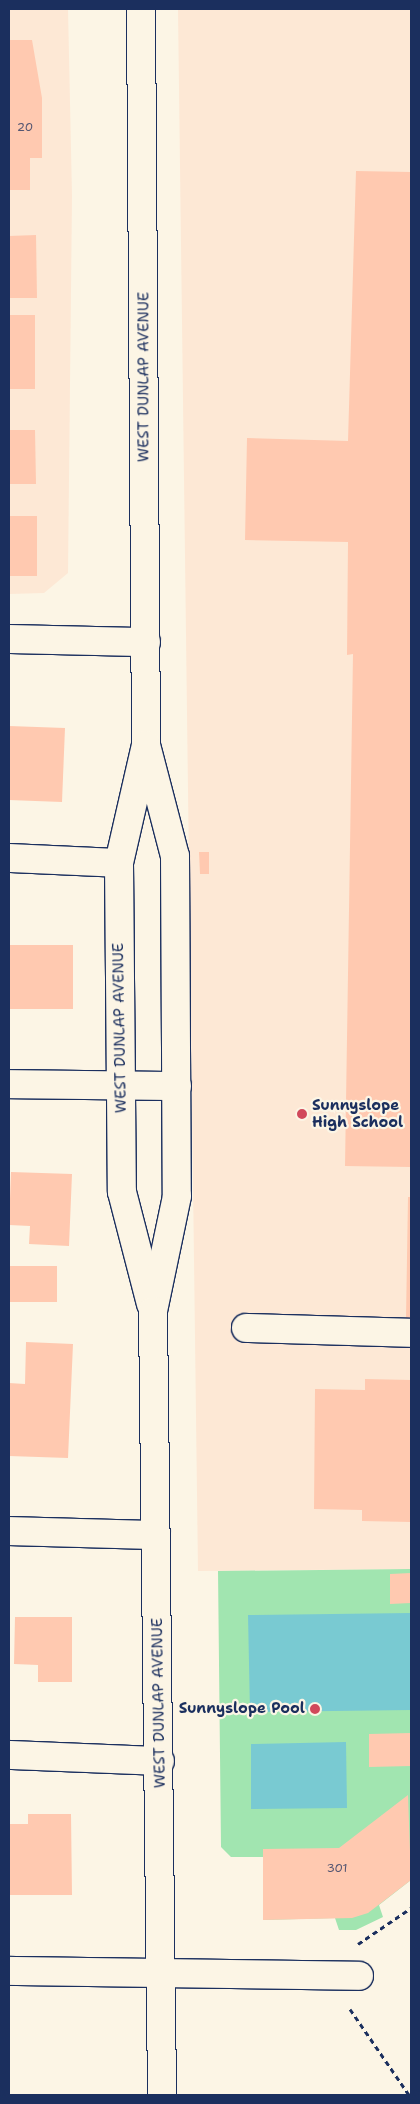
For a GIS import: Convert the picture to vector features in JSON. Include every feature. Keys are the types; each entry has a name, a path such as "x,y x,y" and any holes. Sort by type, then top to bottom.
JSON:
{"main road":[{"name":"WEST DUNLAP AVENUE","path":"141,9 146,745 119,863 120,1086 122,1192 153,1310"},
{"path":"9,639 146,642"},
{"name":"WEST DUNLAP AVENUE","path":"146,745 175,856 177,1196 153,1310 160,1761 162,2095"},
{"path":"9,858 119,863"},
{"path":"9,1084 177,1086"},
{"path":"246,1328 411,1333"},
{"path":"9,1531 156,1535"},
{"path":"9,1755 160,1761"},
{"path":"9,1971 360,1976"}],"path":[{"path":"346,2003 409,2095"}],"shaded area":[{"path":"9,9 68,9 72,196 68,573 44,593 9,594"},
{"name":"Sunnyslope High School","path":"178,9 411,9 411,1569 198,1571"}],"green space":[{"name":"Sunnyslope Pool","path":"411,1569 411,1880 379,1905 383,1917 356,1930 339,1930 335,1918 263,1920 263,1857 231,1857 221,1847 218,1571"}],"water":[{"path":"411,1613 411,1710 250,1712 248,1615"},
{"path":"346,1742 347,1808 251,1809 251,1744"}],"building":[{"path":"9,40 32,40 42,98 42,158 30,158 30,190 9,190"},
{"path":"356,171 411,172 410,1167 345,1166 353,654 347,655 348,542 245,540 247,438 348,441"},
{"path":"36,235 37,298 9,298 9,236"},
{"path":"9,315 35,315 35,389 9,389"},
{"path":"9,430 35,430 36,484 9,484"},
{"path":"9,516 37,516 37,576 9,576"},
{"path":"9,726 65,728 62,802 9,800"},
{"path":"199,852 209,852 209,874 200,874"},
{"path":"9,945 73,945 73,1009 9,1009"},
{"path":"11,1172 72,1174 69,1246 29,1244 30,1226 9,1225"},
{"path":"408,1197 411,1197 411,1319 406,1319"},
{"path":"9,1266 57,1266 57,1302 9,1302"},
{"path":"26,1342 73,1344 68,1458 9,1456 9,1383 25,1384"},
{"path":"365,1379 411,1380 411,1522 362,1521 362,1510 314,1509 315,1389 365,1390"},
{"path":"411,1573 411,1603 390,1604 390,1574"},
{"path":"15,1617 72,1617 72,1682 38,1682 38,1665 14,1664"},
{"path":"411,1733 411,1766 369,1767 369,1734"},
{"path":"408,1795 411,1880 368,1913 352,1918 263,1920 263,1849 339,1848"},
{"path":"28,1814 71,1814 72,1895 9,1895 9,1824 28,1824"}],"place":[{"name":"Sunnyslope High School","path":"302,1114"},
{"name":"Sunnyslope Pool","path":"315,1709"}]}
